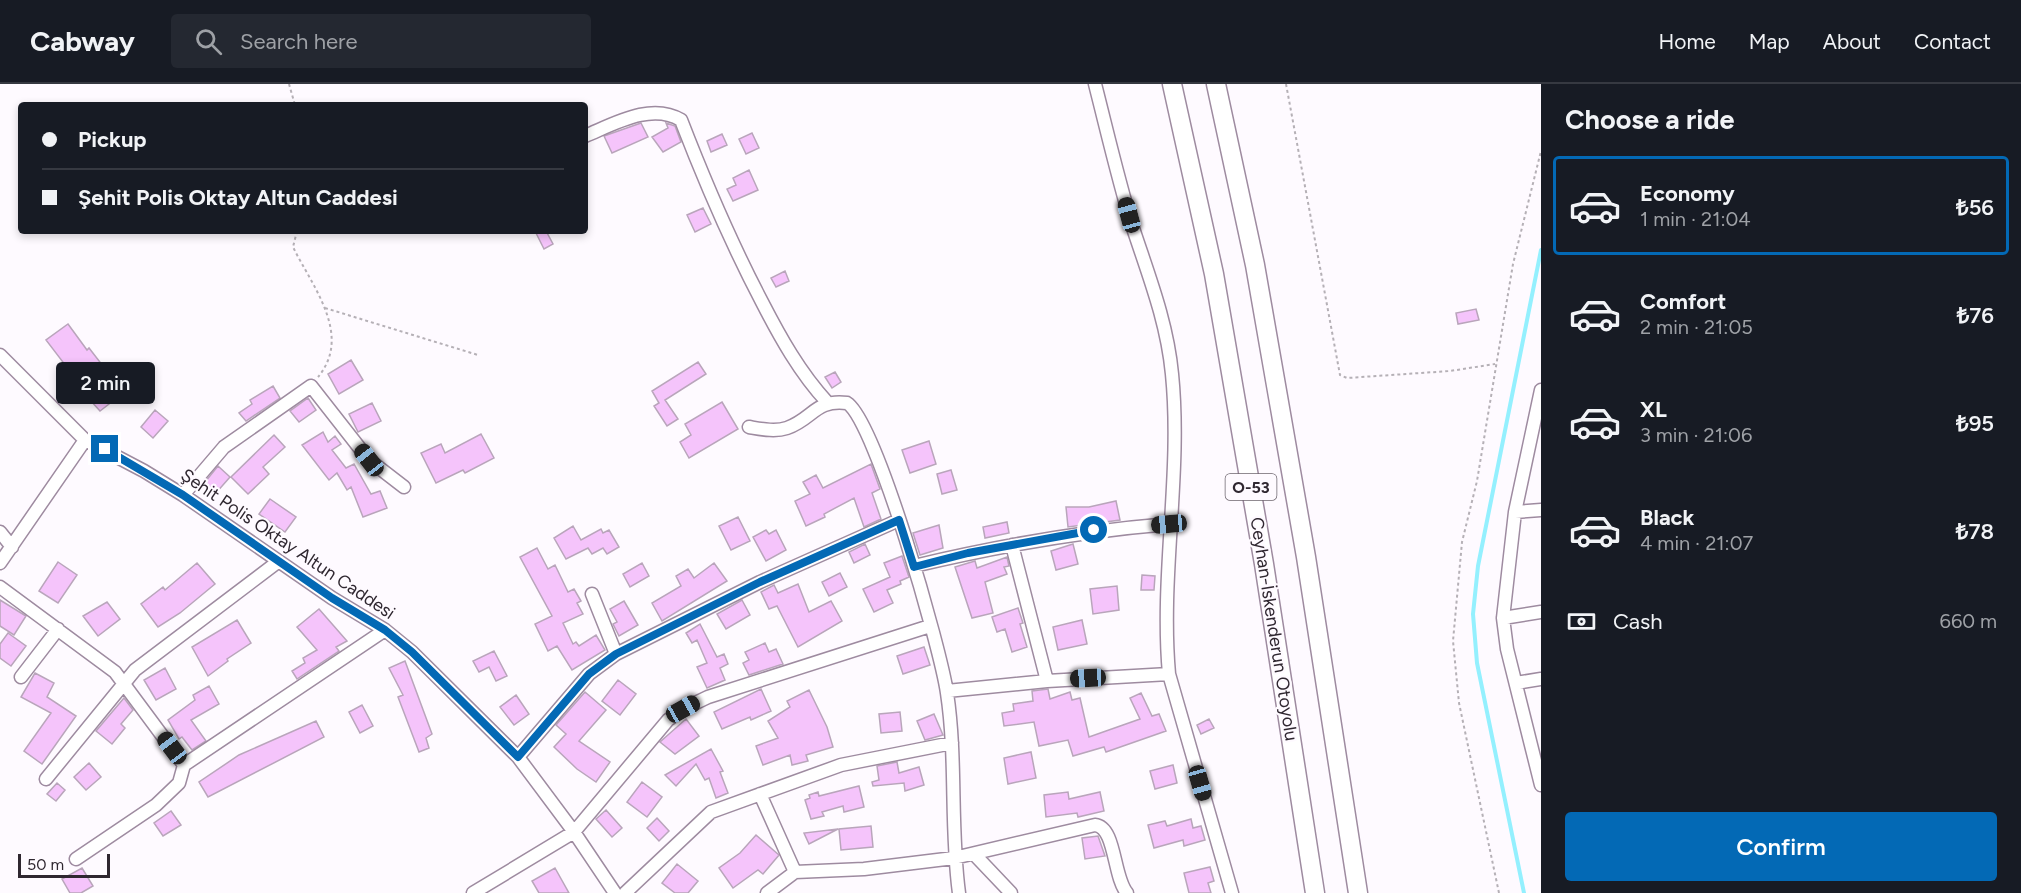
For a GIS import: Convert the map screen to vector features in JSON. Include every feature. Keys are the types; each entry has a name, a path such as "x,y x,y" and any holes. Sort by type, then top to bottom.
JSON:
{"highway":[{"name":"Ceyhan-İskenderun Otoyolu","path":"1172,84 1214,274 1264,564 1315,893"},
{"name":"O-53","path":"1216,84 1263,312 1306,557 1358,893"}],"street":[{"path":"1095,84 1129,215 1162,315 1169,349 1175,470 1169,524 1169,674 1232,893"},
{"path":"588,135 638,115 670,113 681,120 735,249 779,334 814,388 827,402"},
{"name":"Şehit Polis Oktay Altun Caddesi","path":"0,355 85,440 144,471 183,495 332,598 385,630 412,652 518,757 574,832 615,893"},
{"path":"183,495 224,447 311,386 369,460 404,488"},
{"path":"1541,390 1515,512 1503,618 1507,649 1541,785"},
{"path":"749,427 771,430 789,428 827,402 847,403 859,414 890,490 914,567 947,691 952,743 954,858 959,893"},
{"path":"0,563 85,440"},
{"path":"1515,512 1541,510"},
{"path":"518,757 589,674 616,654 760,582 899,520"},
{"path":"914,567 1012,545 1094,530 1169,524"},
{"path":"0,532 12,547"},
{"path":"1012,545 1047,681"},
{"path":"46,779 122,682 279,561"},
{"path":"0,587 115,672 184,765"},
{"path":"592,594 616,654"},
{"path":"1503,618 1541,612"},
{"path":"473,893 574,832 668,720 683,709 708,698 930,626"},
{"path":"21,677 58,628"},
{"path":"76,859 156,806 178,783 184,765 385,630"},
{"path":"947,691 1047,681 1169,674"},
{"path":"1516,683 1541,680"},
{"path":"624,893 711,812 841,765 952,743"},
{"path":"760,794 795,872"},
{"path":"767,893 795,872 864,869 954,858 1100,825 1111,841 1117,874 1127,893"},
{"path":"974,854 1011,893"}],"path":[{"path":"289,84 294,102"},
{"path":"1287,84 1340,375 1347,378 1427,373 1495,364"},
{"path":"1498,893 1459,703 1453,641 1462,542 1477,481 1513,264 1541,151"},
{"path":"296,234 293,247 325,308 333,331 327,367 311,386"},
{"path":"325,308 478,355"}],"building":[{"path":"641,123 648,137 612,153 604,136"},
{"path":"666,123 675,126 681,142 663,152 652,137 668,128"},
{"path":"752,133 759,148 746,154 739,139"},
{"path":"722,134 727,145 711,152 707,141"},
{"path":"749,170 758,190 733,201 727,189 736,185 733,178"},
{"path":"703,208 711,224 695,232 687,215"},
{"path":"536,234 548,234 553,244 544,249"},
{"path":"785,271 789,281 776,287 771,278"},
{"path":"1476,309 1479,320 1458,324 1456,313"},
{"path":"68,324 87,350 89,348 103,366 100,368 122,394 100,411 62,369 66,366 46,340"},
{"path":"351,360 363,380 339,394 328,374"},
{"path":"698,362 706,374 665,400 678,419 667,426 654,406 659,403 652,391"},
{"path":"835,372 841,382 832,388 825,377"},
{"path":"273,386 280,398 246,421 239,413 252,404 250,400"},
{"path":"308,398 316,410 299,422 290,411"},
{"path":"722,402 738,429 689,458 680,442 691,435 685,424"},
{"path":"372,403 381,421 358,432 349,414"},
{"path":"155,410 168,421 153,438 141,427"},
{"path":"323,432 328,442 335,436 341,444 332,450 346,468 354,464 371,494 380,491 387,508 363,517 351,487 347,490 337,473 329,480 302,445"},
{"path":"481,434 494,458 465,473 463,470 436,483 421,453 441,444 445,453"},
{"path":"274,435 285,447 263,467 269,474 248,494 231,477"},
{"path":"929,441 936,464 910,473 902,450"},
{"path":"871,464 880,489 872,493 881,519 864,527 854,498 806,526 795,501 810,494 803,482 816,475 823,488"},
{"path":"218,466 230,477 216,493 205,482"},
{"path":"951,470 957,490 942,494 937,474"},
{"path":"270,499 296,517 285,532 259,514"},
{"path":"1116,501 1120,520 1068,527 1066,507 1089,507"},
{"path":"738,517 750,541 731,550 719,526"},
{"path":"1007,522 1009,533 985,538 983,527"},
{"path":"939,525 943,548 920,555 913,533"},
{"path":"573,526 581,540 601,529 603,533 609,530 619,547 607,554 603,548 592,554 588,548 566,559 554,538"},
{"path":"766,530 769,534 776,530 786,550 766,561 753,537"},
{"path":"865,544 870,555 854,563 849,552"},
{"path":"1073,544 1078,564 1056,570 1051,551"},
{"path":"537,548 548,569 555,565 568,592 574,589 581,601 577,603 583,614 563,623 573,644 576,642 579,646 596,635 605,650 572,670 557,646 548,651 535,624 552,616 520,557"},
{"path":"902,556 909,577 900,581 901,584 887,590 893,603 874,612 863,589 890,577 884,563"},
{"path":"1007,557 1009,566 1004,567 1007,574 985,582 993,613 972,618 955,567 975,561 977,568"},
{"path":"58,562 77,575 58,603 39,591"},
{"path":"197,563 215,584 180,613 158,627 141,604 163,587 165,590"},
{"path":"642,563 649,576 630,587 623,574"},
{"path":"714,563 727,581 662,621 652,603 681,586 676,576 688,569 694,578"},
{"path":"840,573 847,587 829,596 822,582"},
{"path":"1142,575 1155,576 1154,590 1141,590"},
{"path":"798,584 809,612 831,601 842,621 798,647 777,606 769,609 761,592 774,585 778,593"},
{"path":"1117,586 1119,610 1093,614 1090,589"},
{"path":"0,600 26,616 14,635 0,626"},
{"path":"742,600 750,615 726,629 717,614"},
{"path":"624,601 638,625 619,636 613,624 617,622 610,609"},
{"path":"107,602 120,619 98,636 83,616"},
{"path":"1018,608 1027,647 1012,652 1005,629 997,632 992,617"},
{"path":"319,609 347,641 336,647 339,651 297,679 292,671 305,663 303,658 317,650 297,627"},
{"path":"237,620 251,643 227,659 228,661 208,676 192,647"},
{"path":"1082,620 1087,644 1058,650 1053,627"},
{"path":"700,624 717,657 724,654 728,664 720,668 725,680 707,688 697,667 707,663 697,640 692,643 686,633"},
{"path":"8,633 26,646 11,666 0,658 0,644"},
{"path":"765,643 769,652 776,649 783,664 749,675 743,663 749,660 745,652"},
{"path":"924,647 930,665 903,674 897,656"},
{"path":"494,651 507,676 496,681 489,667 479,672 473,661"},
{"path":"405,661 432,734 426,738 429,748 419,752 398,697 403,695 389,668"},
{"path":"165,668 176,689 156,700 144,680"},
{"path":"35,673 54,683 47,697 76,716 42,764 24,751 51,713 21,697"},
{"path":"618,680 636,694 620,715 602,701"},
{"path":"209,686 219,704 191,720 206,741 192,750 182,737 179,739 168,720 195,700 193,695"},
{"path":"761,689 771,711 722,729 714,712"},
{"path":"1048,689 1050,699 1070,692 1072,700 1080,698 1089,737 1140,719 1130,698 1141,693 1152,716 1159,714 1166,731 1106,752 1104,747 1073,756 1068,740 1039,746 1034,722 1004,726 1002,713 1014,711 1013,704 1033,701 1032,691"},
{"path":"809,690 827,727 833,747 806,755 808,761 792,765 790,755 763,765 756,746 778,738 768,721 790,707 787,701"},
{"path":"585,692 606,710 579,741 610,762 596,782 577,769 554,747 566,734 556,725"},
{"path":"516,695 529,714 514,725 500,707"},
{"path":"124,698 133,710 121,724 125,728 112,744 96,731"},
{"path":"362,705 373,726 360,733 349,712"},
{"path":"900,712 902,731 881,733 879,714"},
{"path":"934,714 943,735 925,740 917,721"},
{"path":"686,719 699,736 675,754 660,742"},
{"path":"1209,719 1214,728 1201,734 1197,725"},
{"path":"316,721 324,737 208,797 199,782 239,755"},
{"path":"711,749 723,771 720,772 728,793 716,798 709,778 705,780 696,764 676,786 665,775"},
{"path":"1031,752 1036,778 1008,784 1004,758"},
{"path":"897,762 899,773 919,767 924,785 905,791 904,783 873,786 872,782 879,780 877,766"},
{"path":"89,763 101,777 86,790 74,777"},
{"path":"1173,765 1177,783 1155,789 1150,771"},
{"path":"642,782 662,797 647,817 627,802"},
{"path":"57,783 65,790 56,801 47,794"},
{"path":"859,786 864,807 844,812 843,806 822,812 824,816 811,819 805,800 810,798 809,795 818,792 819,796"},
{"path":"1068,792 1069,799 1100,792 1104,811 1078,817 1077,813 1046,817 1044,795"},
{"path":"606,810 622,828 612,837 596,819"},
{"path":"171,811 181,825 163,836 154,823"},
{"path":"657,818 669,831 659,841 647,828"},
{"path":"1191,819 1193,828 1201,826 1205,840 1184,846 1183,840 1154,848 1148,825 1165,821 1167,826"},
{"path":"871,826 873,847 841,850 839,829"},
{"path":"838,829 809,844 804,833"},
{"path":"756,835 779,855 763,874 758,870 733,888 719,868 740,853"},
{"path":"1098,836 1105,856 1085,859 1082,838"},
{"path":"677,864 698,881 688,893 675,893 662,883"},
{"path":"1210,867 1214,881 1208,883 1211,893 1189,893 1184,873"},
{"path":"82,868 93,886 81,893 70,893 62,879"},
{"path":"555,868 569,893 539,893 532,881"}],"waterway":[{"path":"1524,893 1477,663 1473,614 1478,566 1541,250"}],"route":[{"path":"105,449 183,495 332,598 385,630 412,652 518,757 589,674 616,654 760,582 899,520 914,567 968,553 1094,530"}]}
